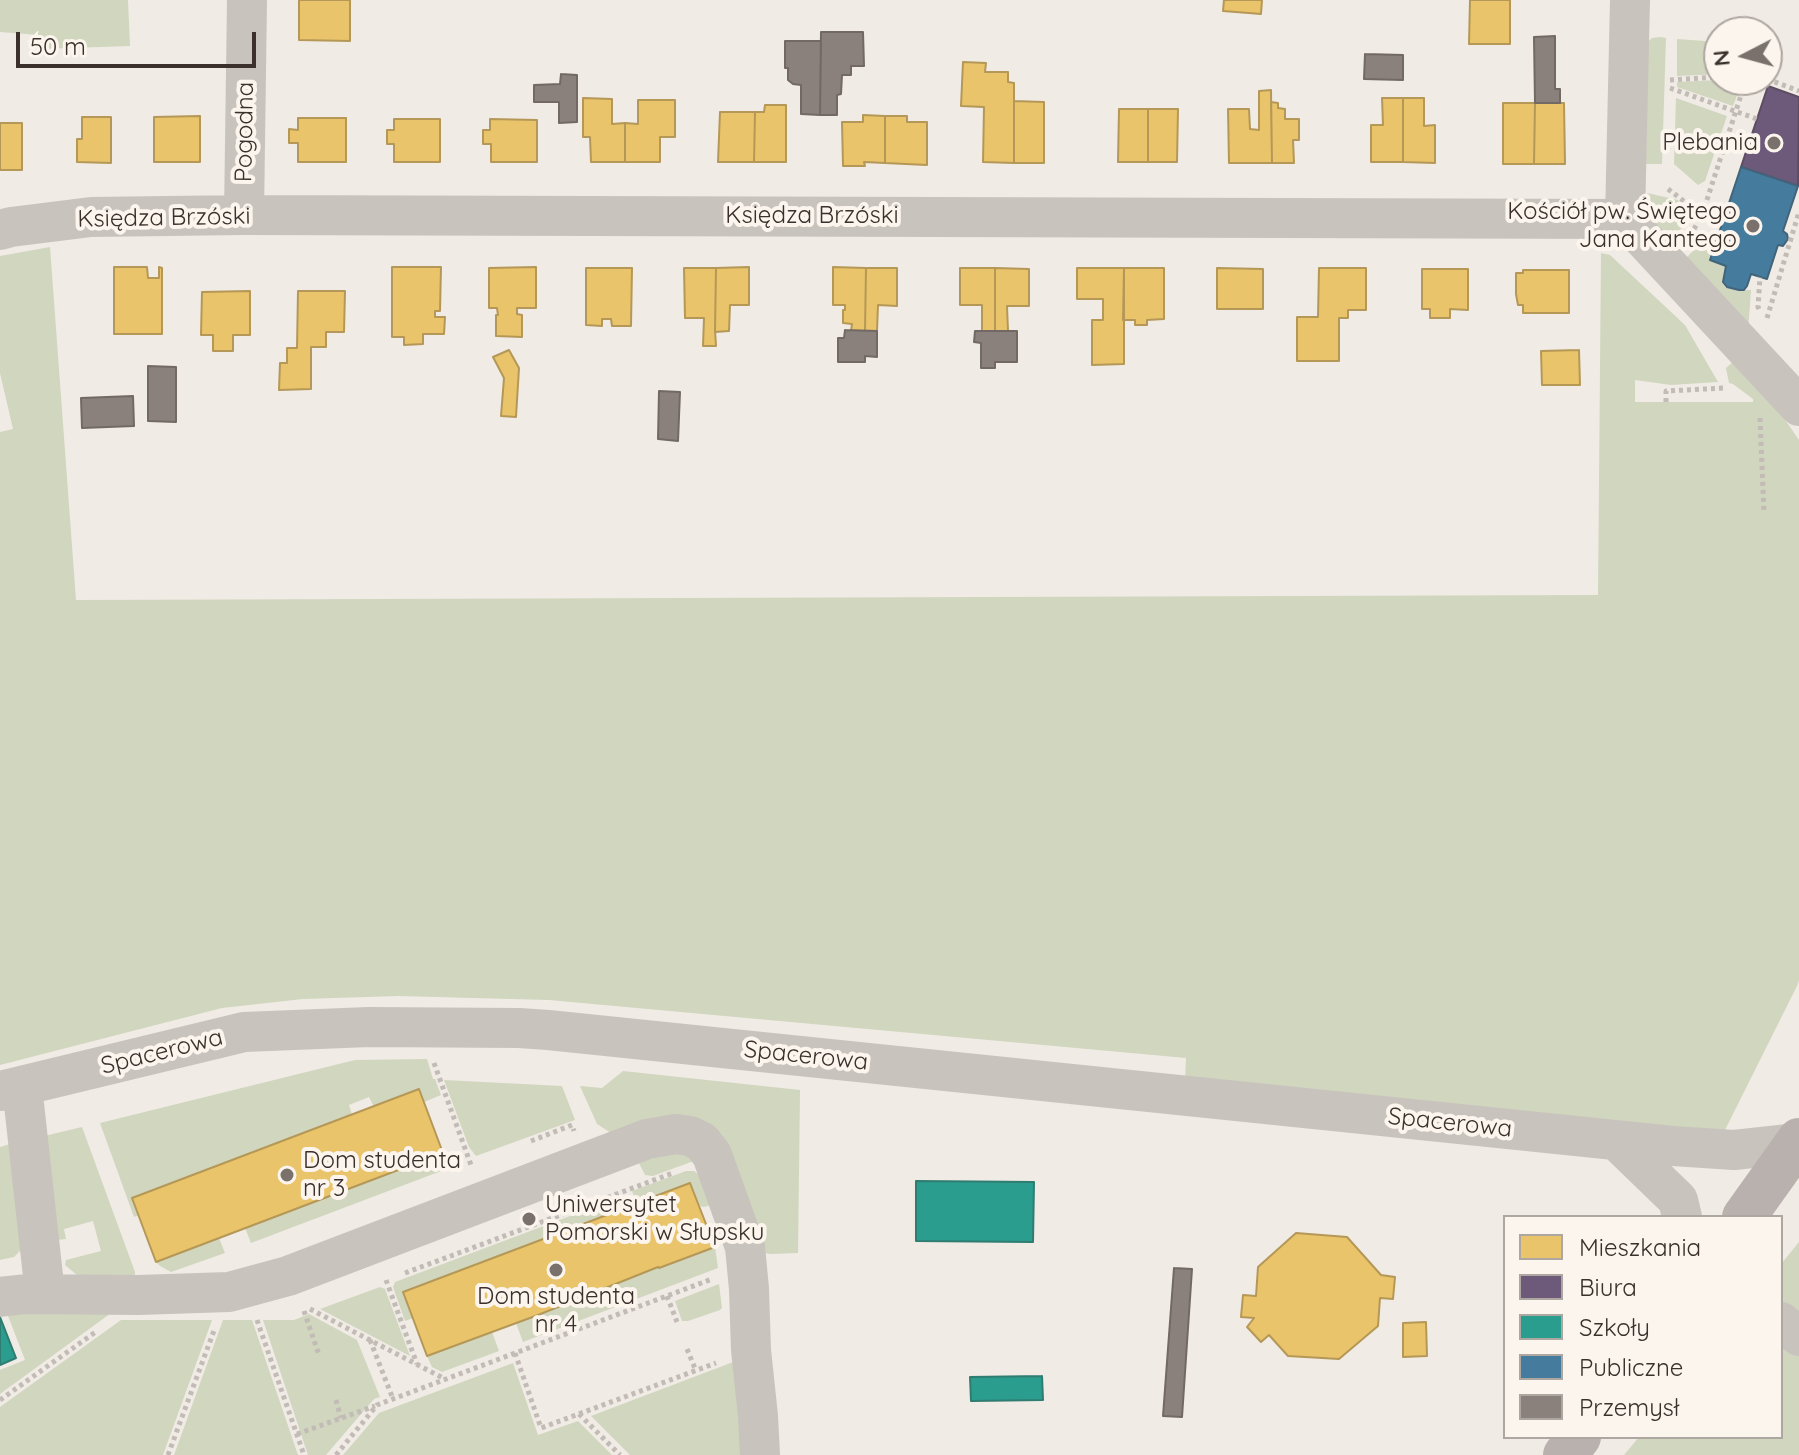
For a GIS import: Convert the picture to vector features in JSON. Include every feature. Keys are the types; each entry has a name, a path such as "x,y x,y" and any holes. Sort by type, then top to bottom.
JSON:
{"main road":[{"path":"1745,1215 1798,1141"},
{"path":"1565,1455 1577,1439"}],"street":[{"name":"Pogodna","path":"244,215 247,0"},
{"path":"1630,0 1625,219 1799,406"},
{"name":"Księdza Brzóski","path":"0,230 91,217 244,215 1625,219"},
{"name":"Spacerowa","path":"11,1088 244,1032 369,1027 519,1028 1616,1140 1734,1150 1798,1141"},
{"path":"11,1088 45,1294"},
{"path":"0,1297 229,1292 288,1276 647,1139 676,1134 690,1136 702,1142 712,1155 745,1247 760,1455"},
{"path":"1616,1140 1678,1200 1682,1215"},
{"path":"1783,1324 1799,1336"}],"path":[{"path":"1670,80 1703,78"},
{"path":"1670,88 1757,119"},
{"path":"1692,234 1702,215 1741,96"},
{"path":"1668,189 1702,215 1723,222"},
{"path":"1760,277 1758,307 1766,320 1799,212"},
{"path":"1666,402 1666,391 1725,388"},
{"path":"1760,405 1764,513"},
{"path":"430,1051 471,1165"},
{"path":"400,1275 684,1169"},
{"path":"297,1434 718,1277"},
{"path":"374,1285 386,1280 417,1364"},
{"path":"667,1296 677,1322"},
{"path":"291,1316 323,1304"},
{"path":"307,1310 445,1379"},
{"path":"307,1310 319,1355"},
{"path":"168,1455 220,1315"},
{"path":"247,1315 267,1316"},
{"path":"256,1315 304,1455"},
{"path":"0,1400 97,1330"},
{"path":"370,1340 393,1399"},
{"path":"687,1349 696,1371"},
{"path":"515,1353 541,1428 751,1350"},
{"path":"336,1400 341,1418"},
{"path":"336,1455 377,1405"},
{"path":"579,1414 620,1455"}],"green space":[{"path":"0,0 128,0 130,46 40,49 39,35 0,32"},
{"path":"1652,38 1666,38 1662,164 1646,164 1647,48"},
{"path":"1677,39 1703,41 1703,75 1677,76"},
{"path":"1703,81 1703,96 1677,87 1677,82"},
{"path":"1704,96 1737,96 1733,106"},
{"path":"1676,98 1727,116 1705,181 1698,185 1674,164"},
{"path":"1647,193 1678,200 1686,223 1668,243 1647,213"},
{"path":"1702,233 1716,240 1710,260 1726,266 1723,282 1727,287 1751,290 1748,332 1683,261 1694,250"},
{"path":"50,247 76,600 1598,595 1601,253 1610,255 1685,325 1718,382 1671,385 1635,380 1635,402 1753,402 1729,383 1726,368 1734,361 1781,414 1799,440 1797,986 1724,1132 1185,1081 1186,1058 549,1000 398,996 303,999 222,1008 0,1065 0,432 13,429 0,373 0,256"},
{"path":"427,1059 441,1095 424,1102 418,1089 374,1107 369,1097 349,1105 352,1115 132,1198 139,1215 134,1217 100,1123 355,1060"},
{"path":"623,1071 800,1090 798,1253 757,1252 727,1157 611,1133 597,1124 580,1086 602,1088"},
{"path":"444,1080 562,1086 575,1120 476,1156 469,1147"},
{"path":"82,1127 135,1276 77,1275 65,1265 66,1260 101,1251 93,1221 64,1229 66,1239 57,1240 40,1137"},
{"path":"17,1142 23,1248 14,1257 0,1260 0,1147"},
{"path":"666,1145 699,1159 653,1176 645,1175 636,1157"},
{"path":"443,1153 449,1168 251,1243 245,1228"},
{"path":"686,1171 698,1174 711,1205 700,1206 690,1183 637,1203 632,1191"},
{"path":"602,1204 610,1208 618,1205 620,1210 404,1291 413,1318 405,1321 393,1287 395,1282"},
{"path":"219,1238 225,1253 171,1272 156,1262"},
{"path":"1799,1242 1799,1455 1624,1455 1637,1439 1783,1439 1783,1262"},
{"path":"715,1247 718,1268 523,1342 516,1323"},
{"path":"719,1284 720,1310 682,1321 675,1301"},
{"path":"380,1287 385,1289 410,1356 320,1309"},
{"path":"5,1308 118,1308 0,1394 0,1370 25,1360"},
{"path":"309,1314 357,1340 380,1397 374,1399 326,1455 308,1455 263,1320 294,1320"},
{"path":"121,1320 212,1320 163,1455 0,1455 0,1407"},
{"path":"223,1320 252,1320 298,1455 174,1455"},
{"path":"492,1332 499,1351 442,1372 432,1367 427,1356"},
{"path":"741,1359 748,1455 630,1455 591,1416"},
{"path":"513,1363 538,1435 578,1421 612,1455 343,1455 379,1413"}],"building: Mieszkania":[{"path":"299,0 350,0 350,41 299,40"},
{"path":"1224,0 1262,0 1261,14 1223,11"},
{"path":"1470,0 1510,0 1510,44 1469,44"},
{"path":"963,62 986,63 985,72 1008,72 1008,82 1014,83 1014,163 983,162 984,107 961,106"},
{"path":"1271,90 1272,163 1229,163 1228,109 1249,109 1250,129 1259,130 1259,91"},
{"path":"583,98 612,99 612,124 625,123 625,162 591,162 590,137 583,137"},
{"path":"1382,98 1403,98 1403,162 1371,162 1371,125 1383,125"},
{"path":"1403,98 1424,98 1424,126 1435,125 1435,163 1403,162"},
{"path":"638,100 675,100 675,137 660,137 660,162 625,162 625,123 638,124"},
{"path":"1014,101 1044,102 1044,163 1014,163"},
{"path":"1271,102 1285,109 1285,119 1299,119 1299,140 1293,140 1294,163 1272,163"},
{"path":"1503,103 1535,103 1534,164 1503,164"},
{"path":"1535,103 1564,103 1565,164 1534,164"},
{"path":"765,105 786,105 786,162 754,162 755,112 764,112"},
{"path":"1119,109 1148,109 1148,162 1118,162"},
{"path":"1148,109 1178,109 1177,162 1148,162"},
{"path":"720,112 755,112 754,162 718,162"},
{"path":"863,115 885,116 885,163 864,162 865,166 843,166 842,122 863,122"},
{"path":"200,116 200,162 154,162 154,117"},
{"path":"885,116 907,116 907,122 927,122 927,165 885,163"},
{"path":"82,117 111,117 111,163 77,162 77,139 82,139"},
{"path":"298,118 346,118 346,162 298,162 298,143 289,143 289,129 298,130"},
{"path":"394,119 440,119 440,162 394,162 394,144 387,144 387,130 394,130"},
{"path":"490,119 537,120 537,162 491,162 491,144 483,144 483,130 490,130"},
{"path":"0,123 22,123 22,170 0,170"},
{"path":"114,267 147,267 148,278 159,278 159,267 162,268 162,334 114,334"},
{"path":"392,267 441,267 440,311 435,311 435,317 445,317 444,334 423,334 423,344 404,345 404,337 392,337"},
{"path":"536,267 536,308 517,308 517,314 522,315 522,337 496,336 498,315 497,308 489,308 489,268"},
{"path":"749,267 749,305 730,305 729,331 715,332 716,268"},
{"path":"833,267 866,268 865,331 851,331 852,324 843,323 845,305 833,305"},
{"path":"586,268 632,268 631,326 612,326 611,319 602,319 602,326 586,325"},
{"path":"684,268 716,268 716,346 703,346 704,318 685,318"},
{"path":"866,268 897,268 897,306 878,305 877,331 865,331"},
{"path":"960,268 995,268 995,331 982,331 982,305 960,305"},
{"path":"995,268 1029,269 1029,306 1007,306 1008,331 995,331"},
{"path":"1077,268 1124,268 1124,364 1092,365 1092,320 1103,320 1103,299 1077,299"},
{"path":"1124,268 1164,268 1164,319 1147,320 1147,325 1135,325 1135,320 1123,320"},
{"path":"1217,268 1263,269 1263,309 1217,309"},
{"path":"1319,268 1366,268 1366,310 1348,310 1348,318 1339,318 1339,361 1297,361 1297,317 1318,317"},
{"path":"1422,269 1468,269 1468,310 1450,309 1450,318 1430,318 1430,309 1422,309"},
{"path":"1523,270 1569,270 1569,313 1523,313 1523,305 1518,305 1516,294 1516,273 1523,273"},
{"path":"250,291 250,335 233,335 233,351 213,351 213,335 201,335 202,292"},
{"path":"298,291 345,291 344,332 326,332 326,347 311,347 311,389 279,390 280,363 287,363 287,348 297,348"},
{"path":"509,350 519,368 516,417 501,416 504,378 493,357"},
{"path":"1579,350 1580,385 1542,385 1541,351"},
{"name":"Dom studenta nr 3","path":"419,1089 443,1153 156,1262 132,1198"},
{"name":"Dom studenta nr 4","path":"690,1183 715,1247 427,1356 403,1292 620,1210 618,1205 635,1198 637,1203"},
{"path":"1296,1233 1347,1237 1381,1275 1395,1277 1393,1299 1380,1298 1378,1326 1339,1359 1288,1356 1269,1335 1261,1342 1247,1327 1254,1318 1241,1317 1243,1295 1256,1296 1258,1267"},
{"path":"1426,1322 1427,1356 1403,1357 1403,1323"}],"building: Biura":[{"name":"Plebania","path":"1783,91 1799,97 1798,186 1741,167 1765,96 1783,96"}],"building: Szkoły":[{"path":"916,1181 1034,1182 1033,1242 916,1241"},
{"path":"0,1317 16,1358 0,1365"},
{"path":"1042,1376 1043,1400 971,1401 970,1377"}],"building: Publiczne":[{"name":"Kościół pw. Świętego Jana Kantego","path":"1741,167 1798,186 1783,231 1788,239 1783,246 1778,245 1767,279 1751,274 1744,290 1727,287 1723,282 1726,266 1710,260"}],"building: Przemysł":[{"path":"821,32 863,32 864,66 851,66 851,75 842,75 841,94 837,95 837,115 820,115"},
{"path":"1555,36 1555,89 1560,89 1560,103 1535,103 1534,37"},
{"path":"785,41 821,41 820,115 801,114 801,85 788,80"},
{"path":"1365,54 1403,55 1403,80 1364,79"},
{"path":"561,74 577,75 577,122 559,123 559,102 534,102 534,85 560,84"},
{"path":"845,330 877,331 877,357 865,356 865,362 838,362 838,338 844,338"},
{"path":"975,331 1017,331 1017,362 995,362 995,368 981,368 981,343 974,342"},
{"path":"148,366 176,367 176,422 148,421"},
{"path":"659,391 680,392 678,441 658,439"},
{"path":"133,396 134,426 82,428 81,398"},
{"path":"1174,1268 1192,1269 1182,1417 1163,1416"}],"place":[{"name":"Plebania","path":"1774,143"},
{"name":"Kościół pw. Świętego Jana Kantego","path":"1753,226"},
{"name":"Dom studenta nr 3","path":"287,1175"},
{"name":"Uniwersytet Pomorski w Słupsku","path":"529,1219"},
{"name":"Dom studenta nr 4","path":"556,1270"}]}
